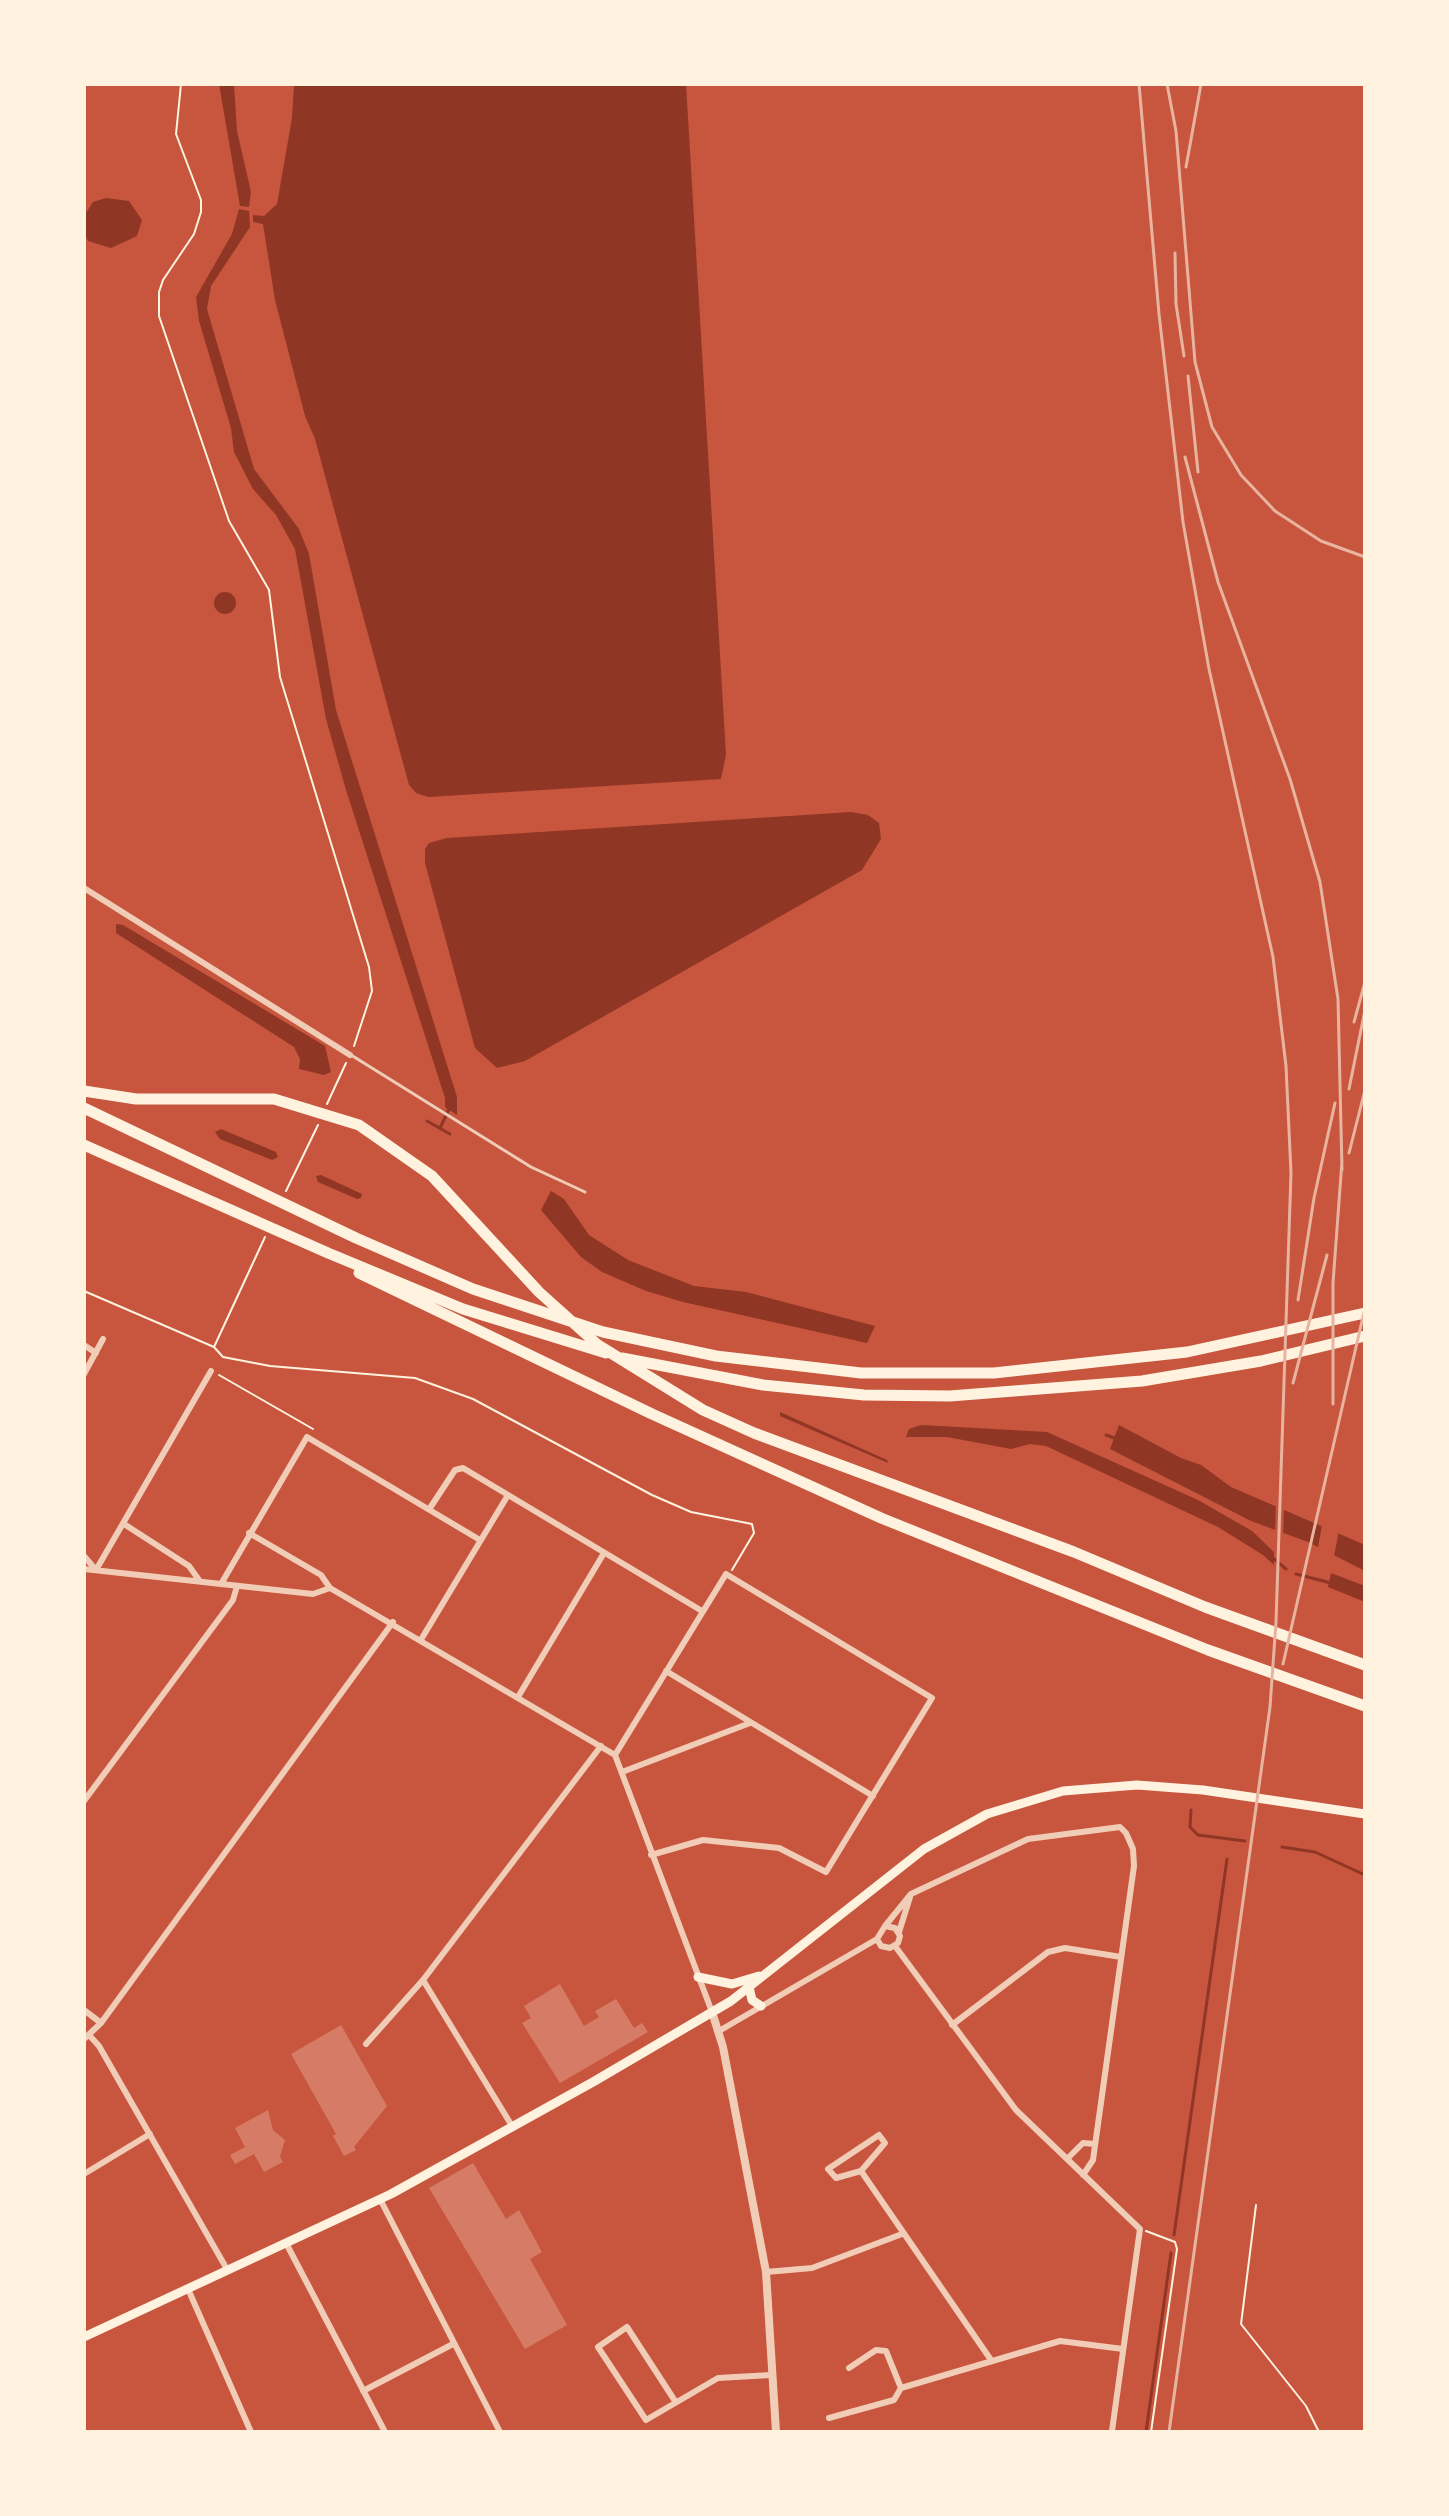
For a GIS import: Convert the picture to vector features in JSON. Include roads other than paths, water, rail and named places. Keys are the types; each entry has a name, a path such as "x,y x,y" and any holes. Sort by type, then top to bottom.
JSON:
{"highway":[{"path":"84,1091 136,1099 274,1099 331,1114 379,1137 432,1176 539,1292 598,1345 661,1386 754,1433 1074,1552 1205,1607 1365,1665"},
{"path":"84,1108 356,1238 462,1284 553,1317 661,1346 814,1369 948,1375 1088,1365 1262,1337 1365,1313"},
{"path":"84,1145 328,1253 463,1309 550,1339 652,1366 804,1390 906,1397 997,1395 1115,1384 1261,1361 1365,1336"},
{"path":"328,1253 363,1275 641,1409 881,1518 1150,1628 1365,1706"}],"main road":[{"path":"84,2337 380,2199 712,2012 766,1975 924,1849 962,1826 1013,1804 1063,1791 1113,1786 1173,1787 1365,1814"},
{"path":"698,1977 732,1984 766,1975"},
{"path":"749,1987 752,2000 761,2006"}],"street":[{"path":"84,888 350,1055"},
{"path":"84,1374 103,1339"},
{"path":"84,1345 96,1353"},
{"path":"96,1570 215,1373"},
{"path":"221,1584 307,1437 480,1540"},
{"path":"430,1508 458,1468 468,1470 702,1611"},
{"path":"422,1638 508,1495"},
{"path":"124,1524 189,1566 199,1580"},
{"path":"249,1533 321,1575 330,1588 422,1638 615,1755 719,2031 766,2272 776,2432"},
{"path":"518,1697 604,1553"},
{"path":"84,1556 96,1570"},
{"path":"84,1569 313,1594 330,1588"},
{"path":"615,1755 702,1611 728,1574 932,1698 826,1872 792,1851 734,1843 692,1841 651,1855"},
{"path":"84,1801 233,1600 237,1586"},
{"path":"228,2271 99,2046 86,2037 101,2023 393,1622"},
{"path":"666,1671 873,1796"},
{"path":"622,1772 750,1723"},
{"path":"366,2044 423,1980 601,1746"},
{"path":"719,2031 877,1939 911,1894 1028,1839 1120,1827 1133,1849 1134,1866 1093,2160 1083,2175"},
{"path":"895,1946 911,1894"},
{"path":"885,1926 893,1926 899,1932"},
{"path":"877,1939 884,1948 895,1946"},
{"path":"895,1946 1016,2110 1140,2229 1112,2431"},
{"path":"952,2025 1048,1952 1065,1948 1121,1957"},
{"path":"423,1980 512,2126"},
{"path":"84,2010 101,2023"},
{"path":"84,2174 150,2134"},
{"path":"879,2135 885,2143 861,2171 836,2178 828,2169 879,2135"},
{"path":"1067,2159 1083,2143 1095,2144"},
{"path":"861,2171 991,2360"},
{"path":"380,2199 500,2432"},
{"path":"766,2272 812,2268 902,2234"},
{"path":"286,2243 385,2432"},
{"path":"188,2289 251,2432"},
{"path":"675,2401 627,2327 598,2347 646,2420 718,2378 771,2375"},
{"path":"829,2418 894,2400 901,2388 1060,2341 1123,2349"},
{"path":"363,2391 453,2344"},
{"path":"849,2368 876,2350 886,2351 901,2388"}],"lane":[{"path":"350,1055 531,1167 585,1192"}],"waterway":[{"path":"440,1128 450,1107"},
{"path":"427,1121 450,1134"},
{"path":"1106,1435 1117,1439"},
{"path":"1273,1558 1286,1569"},
{"path":"1296,1574 1331,1583"},
{"path":"1191,1810 1190,1827 1198,1835 1245,1841"},
{"path":"1282,1847 1315,1852 1365,1875"},
{"path":"1174,2235 1227,1859"},
{"path":"1146,2432 1171,2253"}],"railway":[{"path":"1139,84 1159,314 1183,522 1209,669 1273,957 1286,1066 1291,1173 1276,1622 1270,1707 1169,2432"},
{"path":"1167,84 1176,131 1195,362 1212,427 1241,475 1275,511 1321,541 1365,557"},
{"path":"1186,167 1201,84"},
{"path":"1175,253 1176,304 1184,356"},
{"path":"1188,376 1198,472"},
{"path":"1185,457 1218,582 1290,779 1320,882 1338,999 1342,1170"},
{"path":"1354,1022 1365,982"},
{"path":"1349,1089 1365,1010"},
{"path":"1349,1153 1365,1090"},
{"path":"1298,1300 1314,1198 1335,1103"},
{"path":"1333,1404 1333,1283 1342,1161"},
{"path":"1293,1383 1327,1255"},
{"path":"1283,1664 1365,1308"}]}
